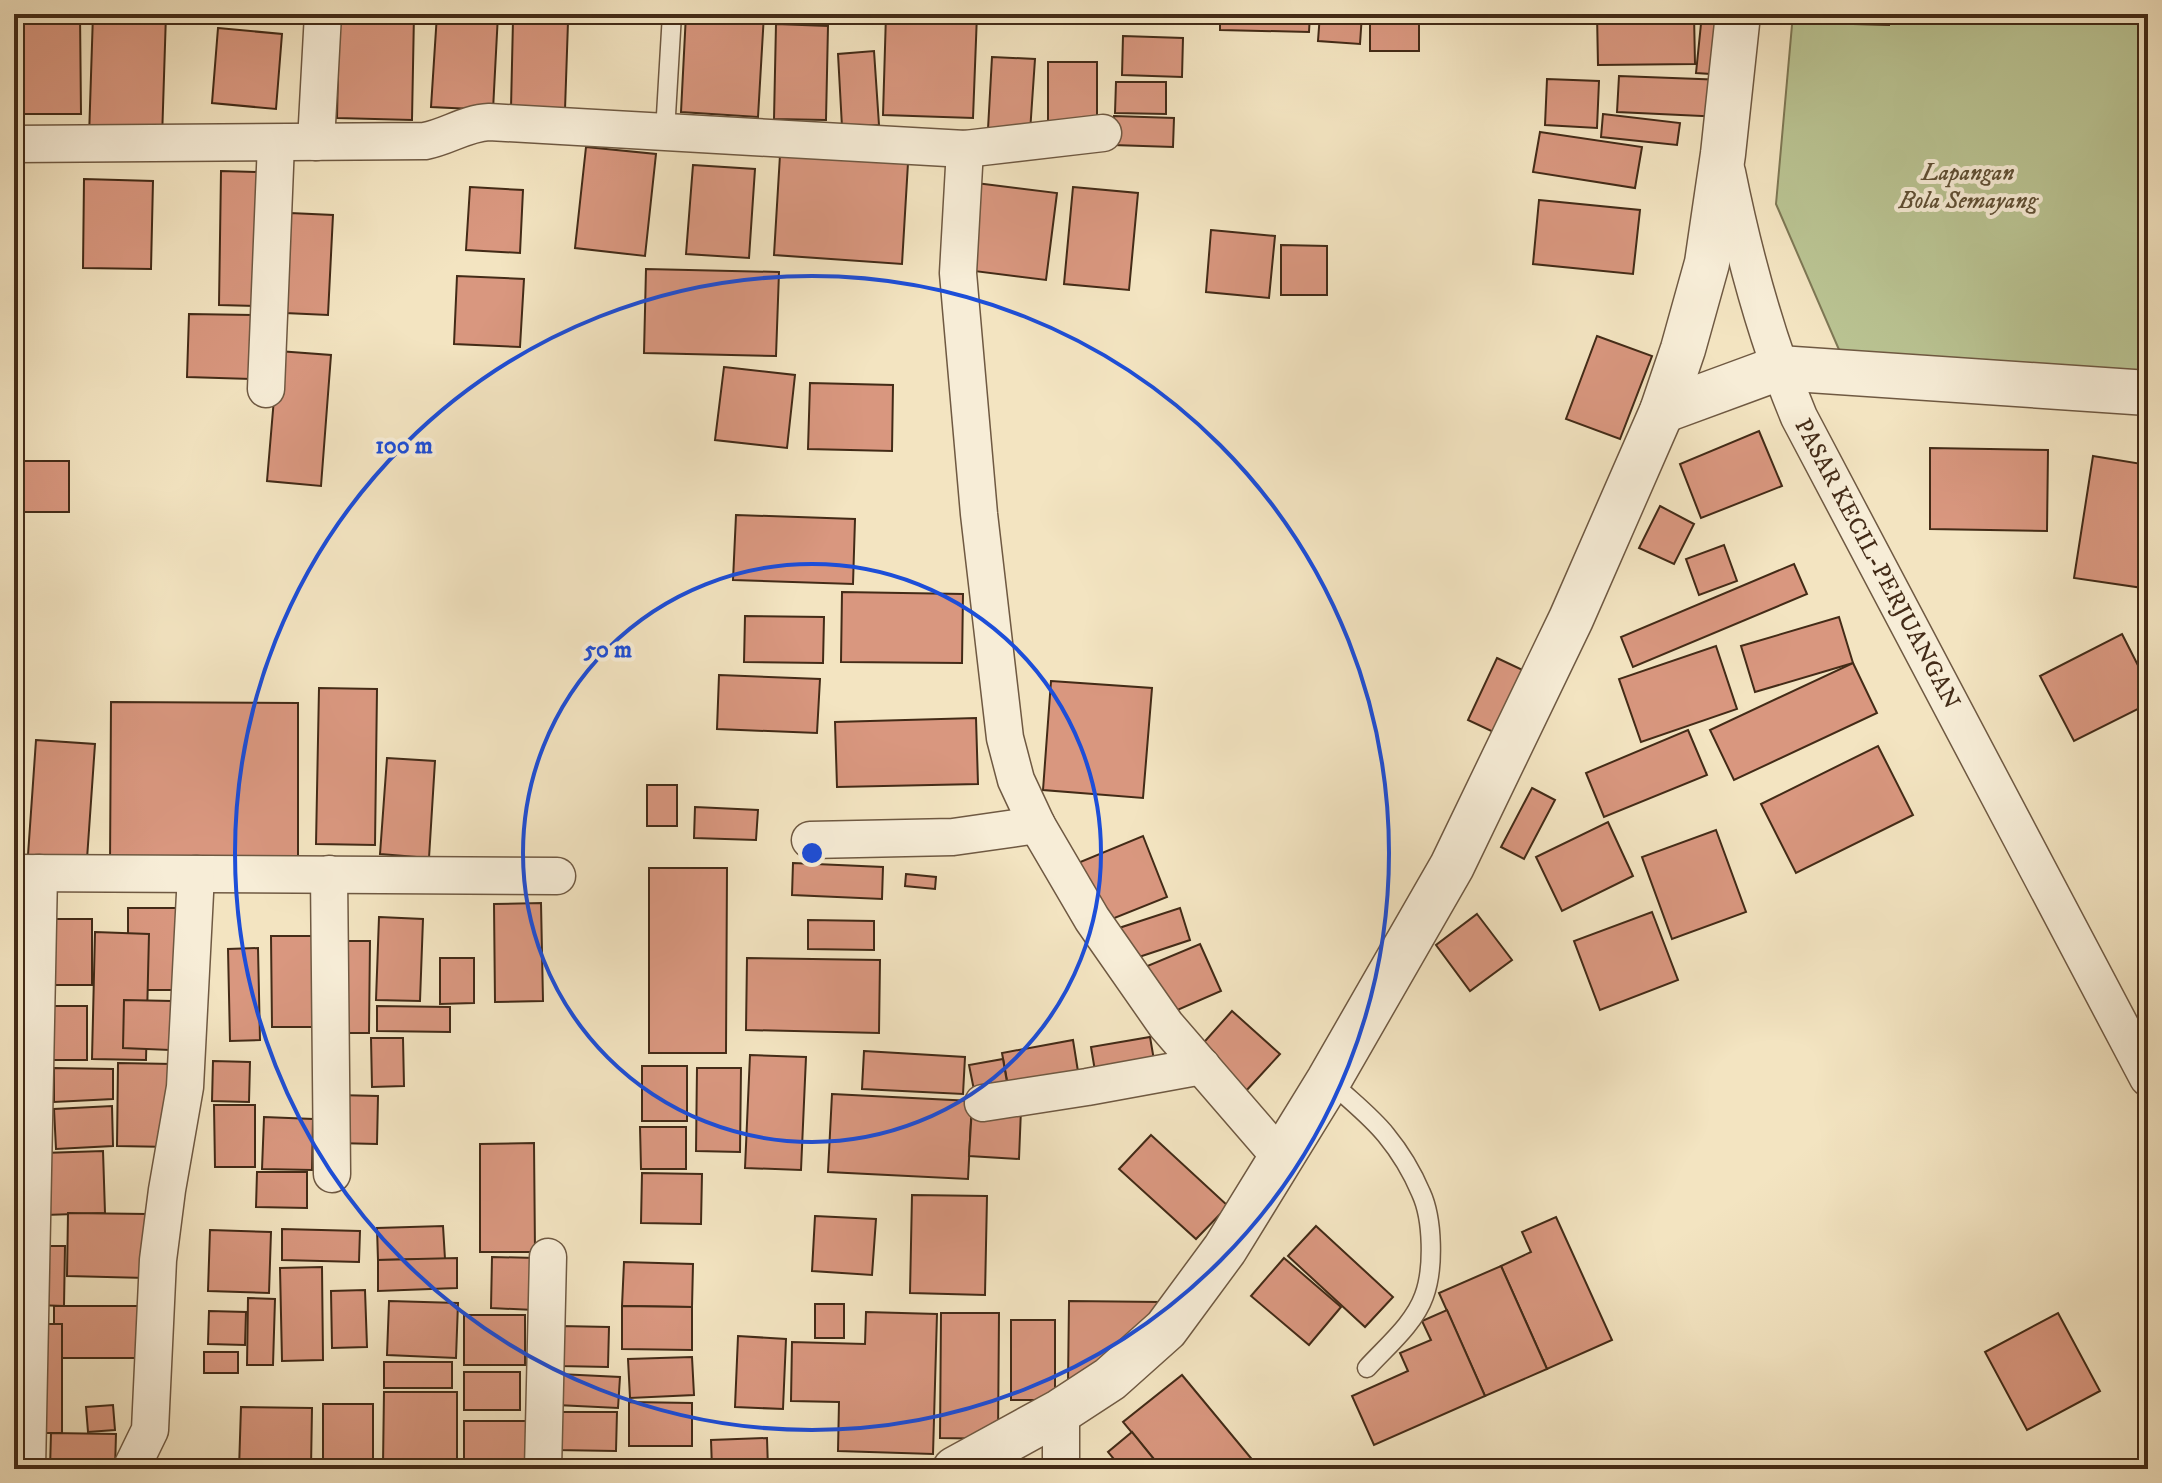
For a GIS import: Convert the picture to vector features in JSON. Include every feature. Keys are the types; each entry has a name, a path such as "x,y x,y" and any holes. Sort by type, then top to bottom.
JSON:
{"street":[{"path":"316,142 323,14"},
{"name":"PASAR KECIL-PERJUANGAN","path":"1738,14 1723,154 1741,241 1779,368 1799,417 2148,1078"},
{"path":"14,144 425,141 438,139 471,124 489,122 965,149 1103,133"},
{"path":"266,389 276,143"},
{"path":"965,149 958,273 979,514 1005,738 1016,780 1037,825 1092,919 1166,1025 1281,1158"},
{"path":"955,1469 1061,1411 1110,1379 1166,1329 1225,1249 1329,1080 1452,866 1571,619 1662,411 1707,263 1723,154"},
{"path":"1662,411 1779,368 2148,393"},
{"path":"810,840 953,837 1037,825"},
{"path":"27,1469 26,873 557,876"},
{"path":"131,1469 150,1430 158,1260 185,1087 196,874"},
{"path":"329,874 332,1174"},
{"path":"983,1103 1202,1066"},
{"path":"543,1469 548,1257"},
{"path":"1061,1411 1061,1469"}],"lane":[{"path":"665,132 672,14"},
{"path":"1329,1080 1386,1134 1422,1195 1429,1230 1429,1269 1424,1296 1411,1321 1367,1368"}],"green space":[{"name":"Lapangan Bola Semayang","path":"1793,14 2148,14 2148,371 1840,352 1776,204"}],"building":[{"path":"14,14 80,14 81,114 14,114"},
{"path":"93,14 166,14 162,139 89,137"},
{"path":"176,14 228,14 228,17 176,18"},
{"path":"339,14 414,14 412,120 337,118"},
{"path":"437,14 498,14 493,110 431,107"},
{"path":"686,14 764,14 758,117 681,112"},
{"path":"886,14 977,14 973,118 883,115"},
{"path":"1096,14 1178,14 1178,17 1096,19"},
{"path":"1220,14 1310,14 1309,32 1220,30"},
{"path":"1320,14 1362,14 1360,44 1318,41"},
{"path":"1370,14 1419,14 1419,51 1370,51"},
{"path":"1597,14 1694,14 1695,64 1598,65"},
{"path":"1702,14 1732,17 1726,75 1696,73"},
{"path":"1817,14 1889,14 1889,25 1817,23"},
{"path":"513,20 568,22 565,110 511,108"},
{"path":"776,24 828,26 826,120 774,119"},
{"path":"218,28 282,34 276,109 212,103"},
{"path":"1123,36 1183,38 1182,77 1122,75"},
{"path":"874,51 879,125 842,127 838,54"},
{"path":"992,57 1035,59 1030,132 988,129"},
{"path":"1048,62 1097,62 1097,127 1048,127"},
{"path":"1619,76 1725,80 1723,117 1617,112"},
{"path":"1547,79 1599,81 1597,128 1545,125"},
{"path":"1116,82 1166,82 1166,114 1115,113"},
{"path":"1603,114 1680,123 1677,145 1601,137"},
{"path":"1114,116 1174,118 1173,147 1113,145"},
{"path":"1540,132 1642,147 1635,188 1533,172"},
{"path":"586,147 656,154 645,256 575,248"},
{"path":"780,155 908,163 902,264 774,255"},
{"path":"693,165 755,169 749,258 686,254"},
{"path":"221,171 260,172 258,306 219,305"},
{"path":"84,179 153,181 151,269 83,268"},
{"path":"976,183 1057,193 1046,280 966,270"},
{"path":"470,187 523,190 520,253 466,250"},
{"path":"1073,187 1138,193 1129,290 1064,284"},
{"path":"1539,200 1640,210 1633,274 1533,264"},
{"path":"290,213 333,215 328,315 285,313"},
{"path":"14,224 19,224 14,285"},
{"path":"1211,230 1275,236 1269,298 1206,292"},
{"path":"1281,245 1327,246 1327,295 1281,295"},
{"path":"646,269 779,272 776,356 644,353"},
{"path":"457,276 524,279 520,347 454,344"},
{"path":"189,314 253,315 251,379 187,377"},
{"path":"1597,336 1652,356 1620,439 1566,419"},
{"path":"278,351 331,355 321,486 267,481"},
{"path":"724,367 795,375 787,448 715,440"},
{"path":"810,383 893,385 892,451 808,449"},
{"path":"1759,431 1782,486 1701,518 1680,464"},
{"path":"1930,448 2048,450 2047,531 1930,529"},
{"path":"2093,456 2148,465 2148,555 2143,588 2074,578"},
{"path":"14,461 69,461 69,512 14,512"},
{"path":"1660,506 1694,524 1674,564 1639,548"},
{"path":"736,515 855,519 853,584 733,580"},
{"path":"1724,545 1737,581 1699,595 1686,559"},
{"path":"1794,564 1807,594 1633,667 1621,637"},
{"path":"842,592 963,594 962,663 841,662"},
{"path":"745,616 824,617 823,663 744,662"},
{"path":"1839,617 1853,663 1755,692 1741,646"},
{"path":"2122,634 2148,685 2148,704 2074,741 2040,676"},
{"path":"1716,646 1737,709 1641,742 1619,679"},
{"path":"1497,658 1533,675 1504,737 1468,720"},
{"path":"1853,663 1877,713 1734,780 1710,730"},
{"path":"719,675 820,679 817,733 717,729"},
{"path":"1051,681 1152,688 1143,798 1043,790"},
{"path":"319,688 377,689 375,845 316,844"},
{"path":"111,702 298,703 298,866 110,866"},
{"path":"976,718 978,784 837,787 835,722"},
{"path":"1688,730 1707,775 1604,817 1586,773"},
{"path":"36,740 95,744 87,859 28,855"},
{"path":"1878,746 1913,815 1796,873 1761,804"},
{"path":"387,758 435,761 429,858 380,854"},
{"path":"647,785 677,785 677,826 647,826"},
{"path":"1532,788 1555,800 1524,859 1501,847"},
{"path":"695,807 758,810 756,840 694,838"},
{"path":"1608,822 1633,876 1562,911 1536,857"},
{"path":"1716,830 1746,912 1672,939 1642,857"},
{"path":"1143,836 1167,897 1097,925 1073,865"},
{"path":"793,863 883,867 882,899 792,895"},
{"path":"649,868 727,868 726,1053 649,1053"},
{"path":"906,874 936,877 935,889 905,886"},
{"path":"541,903 543,1001 495,1002 494,904"},
{"path":"128,908 178,908 178,990 128,990"},
{"path":"1180,908 1190,940 1130,960 1119,928"},
{"path":"1652,912 1678,980 1600,1010 1574,941"},
{"path":"1477,914 1512,960 1470,991 1436,945"},
{"path":"379,917 423,919 420,1001 376,1000"},
{"path":"45,919 92,919 92,985 46,985"},
{"path":"808,920 874,921 874,950 808,949"},
{"path":"95,932 149,934 146,1060 92,1059"},
{"path":"271,936 316,936 317,1027 272,1027"},
{"path":"332,941 370,941 369,1033 332,1033"},
{"path":"1200,944 1221,991 1166,1015 1145,967"},
{"path":"258,948 260,1040 230,1041 228,949"},
{"path":"440,958 474,958 474,1003 440,1004"},
{"path":"747,958 880,960 879,1033 746,1030"},
{"path":"124,1000 172,1001 170,1050 123,1048"},
{"path":"41,1006 87,1006 87,1060 41,1060"},
{"path":"377,1006 450,1007 450,1032 377,1031"},
{"path":"1232,1011 1280,1054 1245,1092 1198,1049"},
{"path":"1150,1037 1155,1066 1096,1077 1091,1047"},
{"path":"371,1038 403,1038 404,1086 372,1087"},
{"path":"1073,1040 1080,1084 1010,1097 1002,1053"},
{"path":"864,1051 965,1057 963,1094 862,1089"},
{"path":"750,1055 806,1057 801,1170 745,1168"},
{"path":"1003,1059 1009,1094 976,1100 969,1065"},
{"path":"213,1061 250,1062 249,1102 212,1101"},
{"path":"118,1063 173,1064 171,1147 117,1146"},
{"path":"642,1066 687,1066 687,1121 642,1121"},
{"path":"54,1068 113,1069 113,1099 54,1102"},
{"path":"697,1068 741,1068 740,1152 696,1151"},
{"path":"832,1094 972,1101 968,1179 828,1172"},
{"path":"337,1095 378,1096 377,1144 336,1143"},
{"path":"214,1105 255,1105 255,1167 215,1167"},
{"path":"112,1106 113,1146 56,1149 54,1109"},
{"path":"972,1107 1021,1109 1019,1159 969,1156"},
{"path":"264,1117 313,1119 312,1170 262,1169"},
{"path":"640,1127 686,1127 686,1169 641,1169"},
{"path":"1151,1135 1228,1206 1196,1239 1119,1169"},
{"path":"534,1143 535,1252 480,1252 480,1144"},
{"path":"103,1151 105,1213 45,1215 43,1153"},
{"path":"257,1172 307,1172 307,1208 256,1207"},
{"path":"642,1173 702,1174 701,1224 641,1223"},
{"path":"912,1195 987,1196 985,1295 910,1293"},
{"path":"68,1213 147,1214 146,1278 67,1276"},
{"path":"815,1216 876,1219 872,1275 812,1271"},
{"path":"1556,1217 1612,1340 1547,1369 1501,1266 1531,1252 1522,1232"},
{"path":"443,1226 445,1259 378,1260 377,1228"},
{"path":"1316,1226 1393,1297 1365,1327 1288,1256"},
{"path":"282,1229 360,1231 359,1262 282,1260"},
{"path":"210,1230 271,1232 269,1293 208,1291"},
{"path":"38,1246 65,1246 64,1306 36,1305"},
{"path":"492,1257 535,1258 534,1310 491,1308"},
{"path":"457,1258 457,1288 378,1291 378,1260"},
{"path":"1284,1258 1341,1307 1309,1345 1251,1296"},
{"path":"624,1262 693,1264 692,1307 622,1306"},
{"path":"1501,1266 1547,1369 1485,1396 1439,1293"},
{"path":"322,1267 323,1360 282,1361 280,1268"},
{"path":"365,1290 367,1347 332,1348 331,1291"},
{"path":"248,1298 275,1299 273,1365 247,1365"},
{"path":"389,1301 458,1303 456,1358 387,1355"},
{"path":"1069,1301 1161,1302 1161,1319 1068,1384"},
{"path":"815,1304 844,1304 844,1338 815,1338"},
{"path":"54,1306 144,1306 144,1358 54,1358"},
{"path":"622,1306 692,1307 692,1350 622,1349"},
{"path":"1447,1310 1485,1396 1374,1445 1352,1396 1408,1371 1400,1353 1431,1340 1422,1321"},
{"path":"209,1311 246,1312 245,1345 208,1344"},
{"path":"866,1312 937,1314 933,1454 838,1451 839,1402 791,1401 792,1342 865,1344"},
{"path":"941,1313 999,1313 998,1439 940,1438"},
{"path":"2058,1313 2100,1391 2027,1430 1985,1352"},
{"path":"464,1315 525,1315 525,1365 464,1365"},
{"path":"1011,1320 1055,1320 1055,1400 1011,1400"},
{"path":"34,1324 62,1324 62,1433 34,1433"},
{"path":"561,1326 609,1327 608,1367 560,1366"},
{"path":"738,1336 786,1339 783,1409 735,1407"},
{"path":"204,1352 238,1352 238,1373 204,1373"},
{"path":"692,1357 694,1395 630,1398 628,1359"},
{"path":"384,1362 452,1362 452,1388 384,1388"},
{"path":"464,1372 520,1372 520,1410 464,1410"},
{"path":"559,1374 620,1377 618,1408 557,1405"},
{"path":"1182,1375 1260,1469 1162,1469 1123,1422"},
{"path":"384,1392 457,1392 457,1464 383,1464"},
{"path":"629,1402 692,1403 692,1446 629,1446"},
{"path":"323,1404 373,1404 373,1462 323,1462"},
{"path":"113,1405 115,1430 88,1432 86,1407"},
{"path":"241,1407 312,1408 311,1469 239,1469"},
{"path":"556,1412 617,1412 616,1451 555,1450"},
{"path":"464,1421 529,1421 529,1467 464,1467"},
{"path":"1132,1432 1162,1469 1122,1469 1108,1452"},
{"path":"51,1433 116,1434 115,1469 50,1469"},
{"path":"767,1438 768,1469 712,1469 711,1440"},
{"path":"615,1460 615,1469 556,1469 556,1461"},
{"path":"805,1462 836,1462 836,1469 805,1469"},
{"path":"836,1462 877,1462 877,1469 836,1469"},
{"path":"623,1466 663,1468 663,1469 623,1469"}]}
